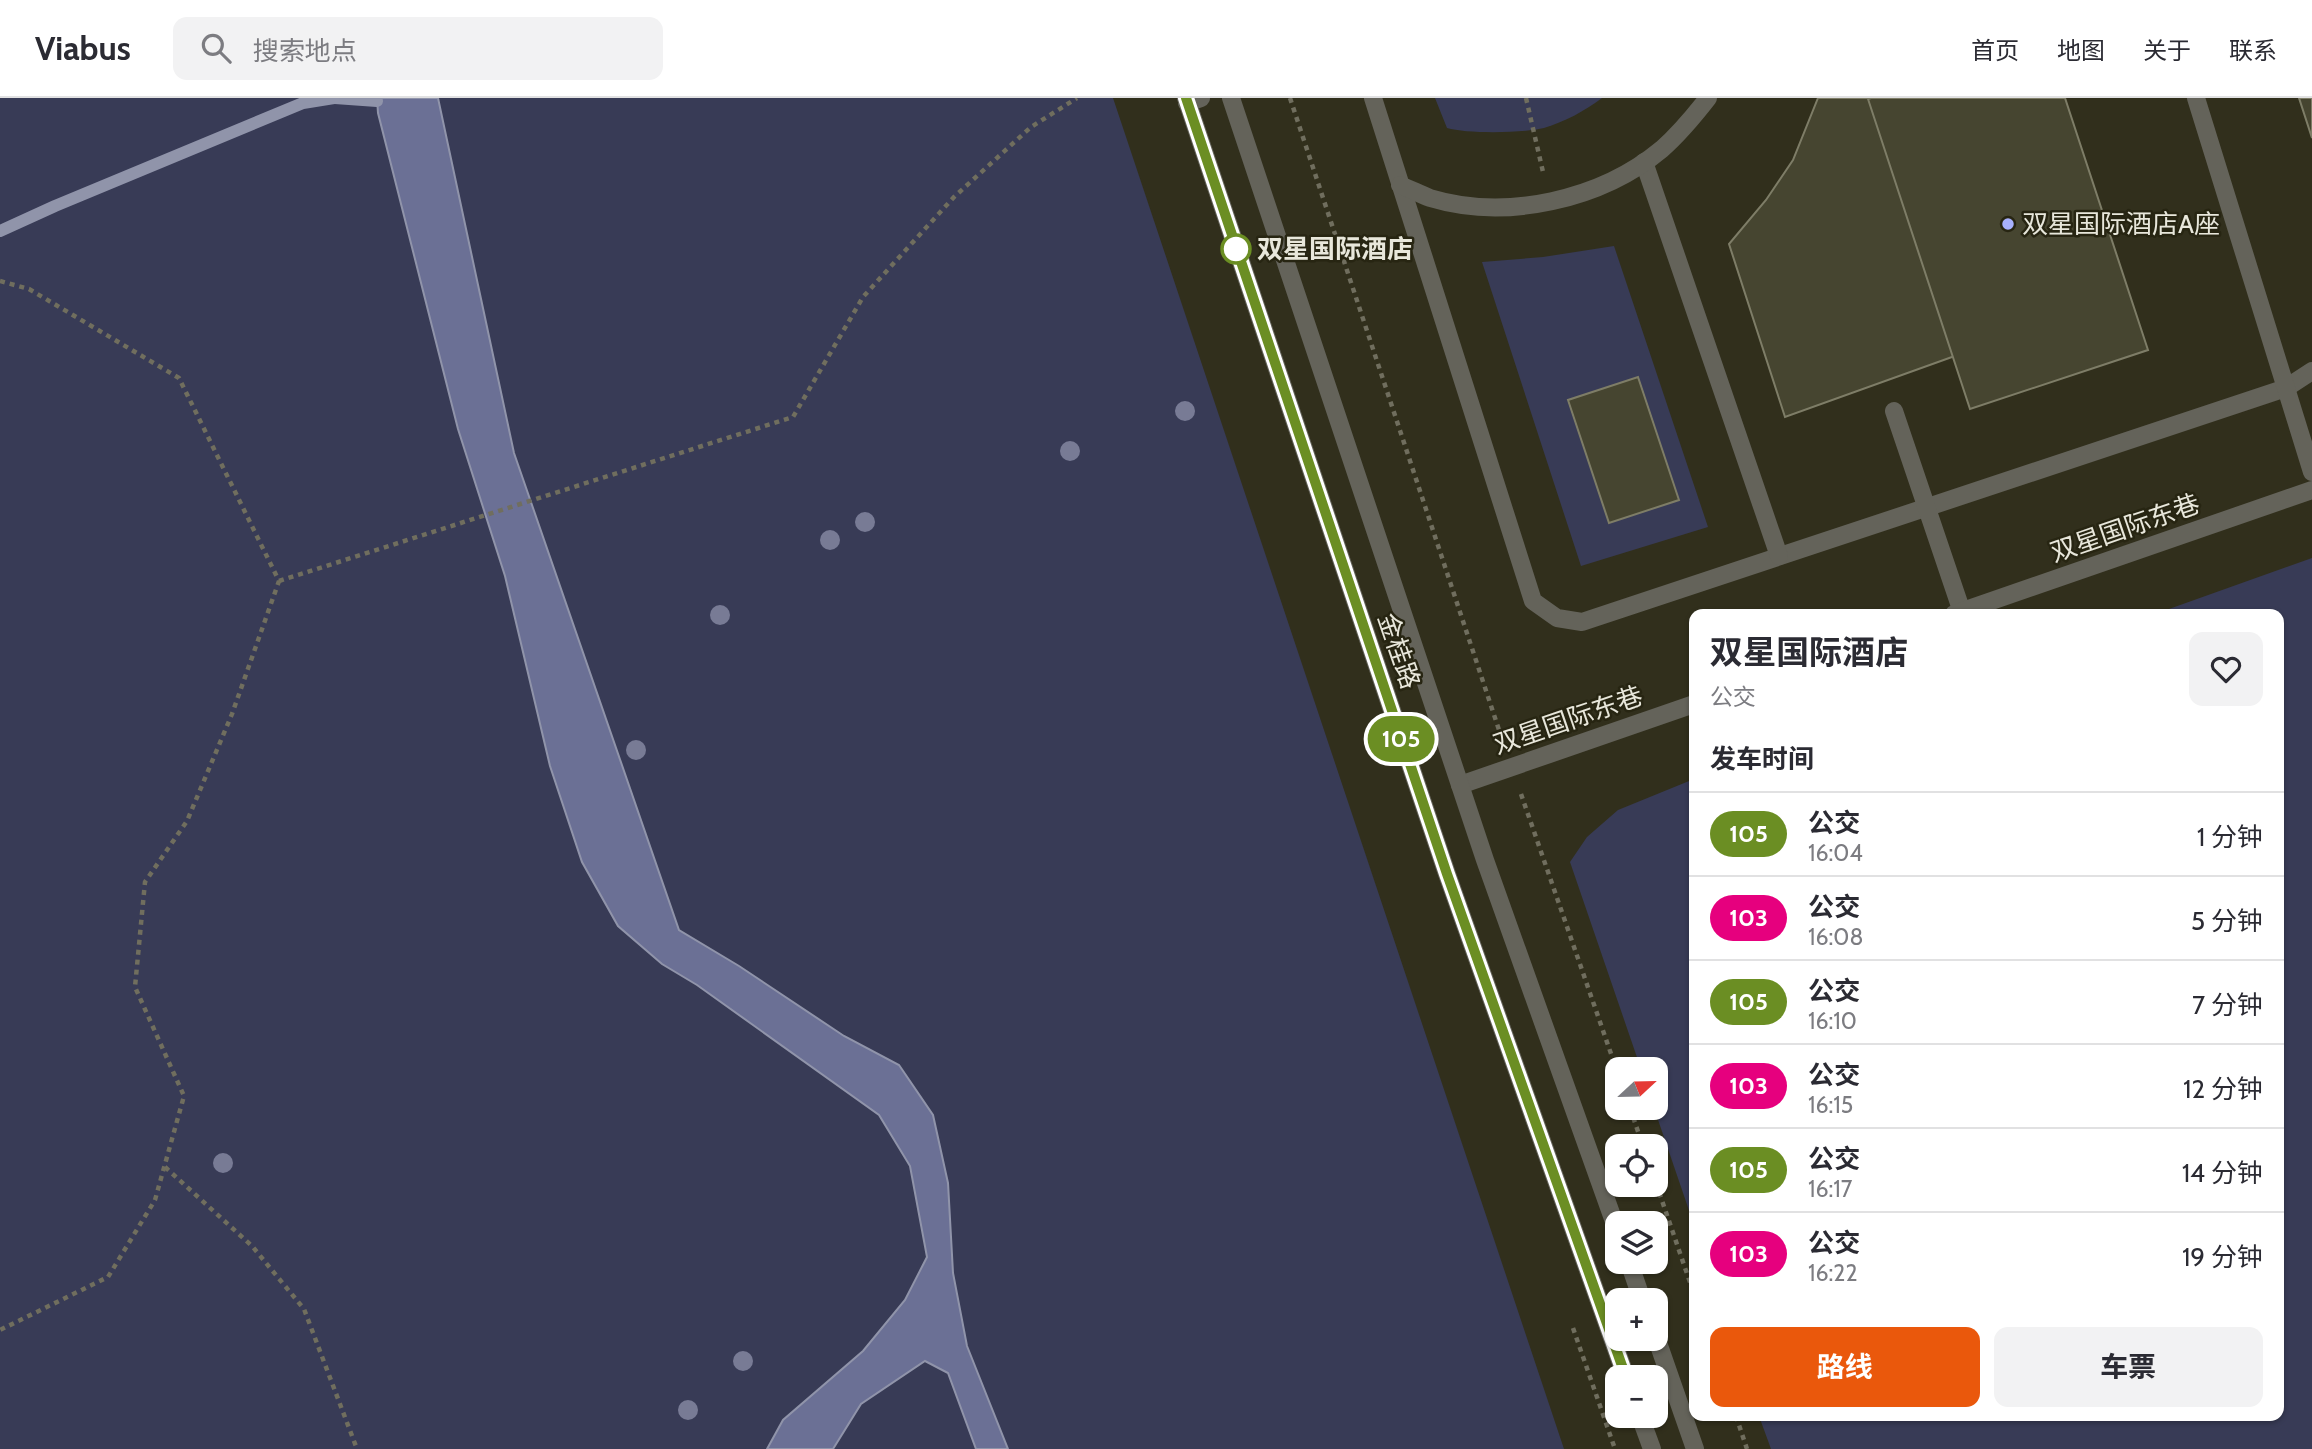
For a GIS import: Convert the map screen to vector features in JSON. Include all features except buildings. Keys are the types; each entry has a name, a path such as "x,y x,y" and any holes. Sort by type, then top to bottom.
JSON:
{"street":[{"name":"金桂路","path":"1231,98 1460,785 1610,1211"},
{"path":"1373,98 1533,601 1557,618 1582,622 2286,388 2312,371"},
{"path":"1400,185 1429,197 1464,205 1503,207 1549,202 1588,191 1629,172 1662,149 1693,118 1708,98"},
{"path":"2196,98 2312,472"},
{"name":"金桂路","path":"1191,100 1447,874 1622,1365"},
{"path":"1644,162 1779,556"},
{"path":"1894,411 1957,609"},
{"name":"双星国际东巷","path":"1970,609 2312,490"},
{"name":"双星国际东巷","path":"1460,785 1689,706"},
{"path":"1661,1351 1695,1449"},
{"path":"1644,1428 1651,1449"}],"path":[{"path":"279,581 793,417 863,297 954,197 1031,127 1076,98"},
{"path":"1290,98 1512,767 1612,1057"},
{"path":"1526,98 1549,202"},
{"path":"0,281 29,289 179,378 279,581 232,714 187,821 145,882 135,987 184,1096 155,1200 108,1277 0,1330"},
{"path":"164,1167 252,1245 304,1309 357,1449"},
{"path":"1661,1197 1689,1279"},
{"path":"1738,1421 1747,1449"}],"shaded area":[{"path":"0,98 1113,98 1564,1449 0,1449"},
{"path":"377,98 438,98 514,453 679,930 739,966 844,1036 899,1065 933,1115 948,1183 953,1273 967,1346 1008,1449 976,1449 948,1373 925,1361 861,1404 833,1449 767,1449 783,1420 863,1351 905,1300 927,1257 910,1166 879,1115 697,985 662,964 618,926 582,862 550,766 505,576 458,429 378,113"},
{"path":"1435,98 1602,98 1574,116 1544,128 1496,132 1447,128"},
{"path":"1614,246 1708,527 1581,566 1482,262 1543,257"},
{"path":"2312,558 2312,1449 1771,1449 1761,1421 2284,1421 2284,609 2169,609"},
{"path":"1689,781 1689,1210 1668,1149 1668,1134 1663,1134 1658,1120 1668,1120 1668,1057 1637,1057 1570,862 1587,837 1618,810"}],"waterway":[{"path":"0,231 303,103 334,98"},
{"path":"335,98 377,101"}],"bus line":[{"name":"105","path":"1186,98 1447,874 1622,1365"}],"place":[{"name":"双星国际酒店A座","path":"2008,224"},
{"name":"双星国际酒店","path":"1236,249"}]}
